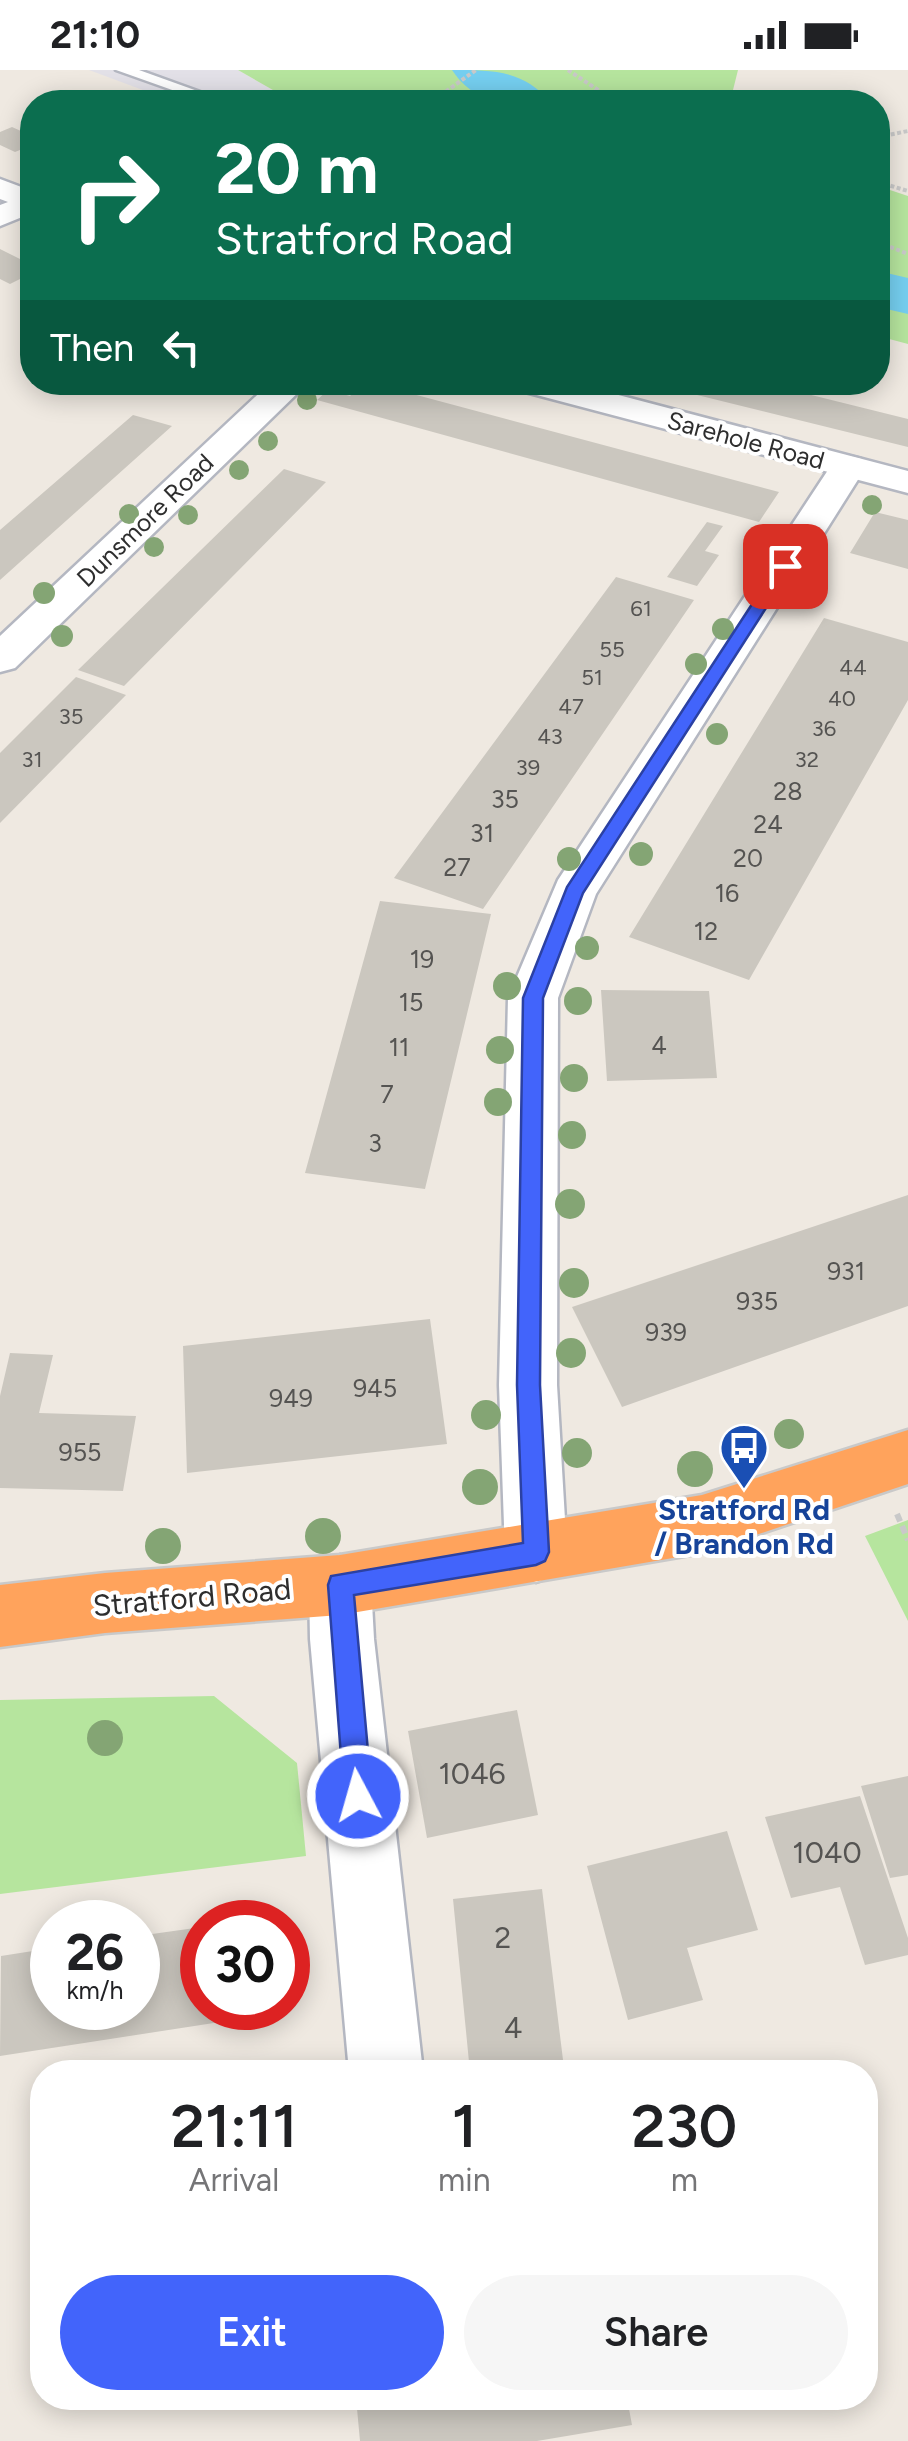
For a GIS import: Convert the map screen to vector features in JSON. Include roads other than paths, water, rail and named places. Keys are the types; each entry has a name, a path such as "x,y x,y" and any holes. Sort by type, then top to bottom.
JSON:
{"highway":[{"name":"Stratford Road","path":"0,1616 105,1603 340,1585 702,1524 908,1457"}],"street":[{"name":"Dunsmore Road","path":"0,659 278,395"},
{"name":"Sarehole Road","path":"575,395 908,482"},
{"path":"536,1552 528,1385 533,998 574,892 848,467"},
{"path":"340,1585 342,1639 385,2060"}],"lane":[{"path":"124,70 184,90"}],"waterway":[{"path":"477,70 506,90"},
{"path":"890,292 908,296"}],"place":[{"name":"Stratford Rd / Brandon Rd","path":"744,1490"}]}
